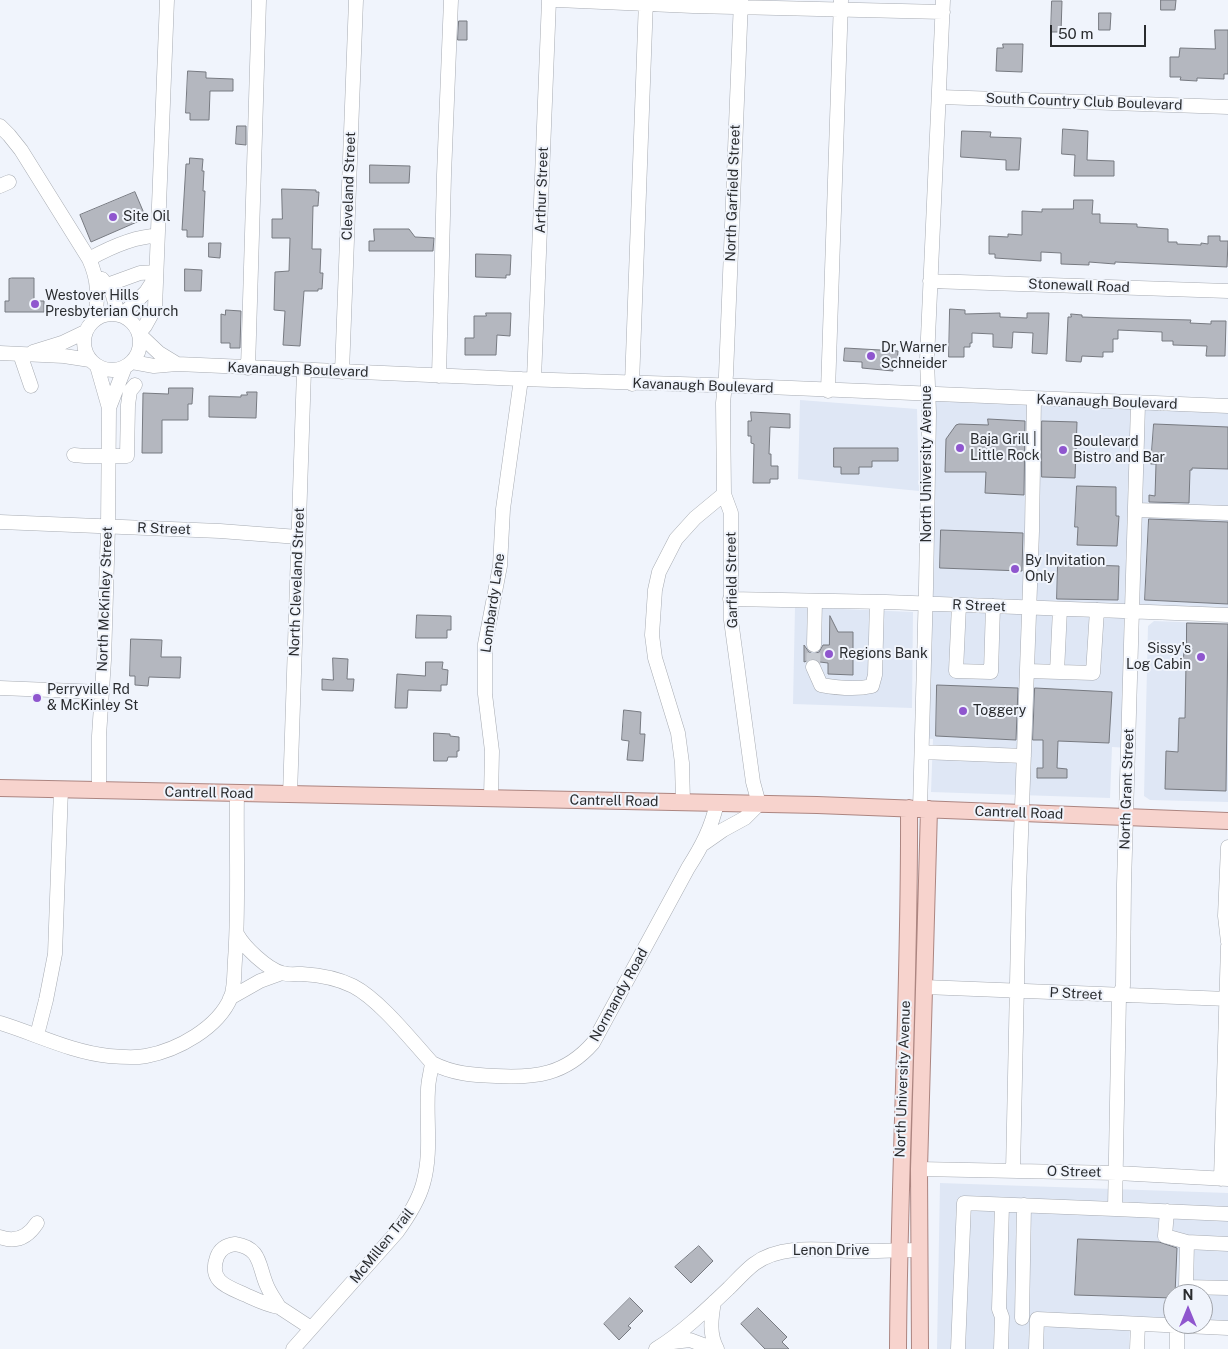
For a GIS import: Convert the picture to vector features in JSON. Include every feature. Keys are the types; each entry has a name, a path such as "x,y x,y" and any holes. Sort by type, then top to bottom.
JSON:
{"main road":[{"name":"Cantrell Road","path":"0,788 759,804 1228,821"},
{"name":"North University Avenue","path":"919,809 924,987 919,1169 920,1349"},
{"name":"North University Avenue","path":"898,1349 898,1250 906,987 919,809"}],"street":[{"path":"109,408 129,364 138,353 140,344 139,334 155,308 167,0"},
{"path":"248,368 259,0"},
{"name":"Cleveland Street","path":"342,372 356,0"},
{"path":"439,376 451,0"},
{"name":"Arthur Street","path":"528,379 548,0"},
{"path":"557,0 943,6"},
{"path":"632,384 646,2"},
{"name":"North Garfield Street","path":"725,386 741,4"},
{"path":"828,391 840,5"},
{"name":"North University Avenue","path":"919,809 926,604 930,281 943,6"},
{"name":"South Country Club Boulevard","path":"940,97 1228,107"},
{"path":"0,126 21,150 92,265 112,292 120,315"},
{"path":"92,265 106,250 147,236 157,236"},
{"path":"92,265 99,294 95,319"},
{"path":"107,285 140,273 155,275"},
{"path":"120,315 146,292 155,275"},
{"name":"Stonewall Road","path":"930,281 1228,291"},
{"path":"109,408 94,363 85,351 85,332 95,319 105,314 120,315 131,320 139,334 158,353 177,364"},
{"path":"23,354 62,343 85,332"},
{"path":"0,354 77,357 106,369 116,370 129,364"},
{"path":"23,354 31,386"},
{"name":"Kavanaugh Boulevard","path":"129,364 154,366 177,364 632,384 1228,406"},
{"name":"North Cleveland Street","path":"290,795 304,370"},
{"name":"Lombardy Lane","path":"491,798 492,746 484,694 485,644 500,566 503,509 528,379"},
{"path":"74,455 127,456 130,391 134,385"},
{"name":"Garfield Street","path":"725,386 723,403 724,494 731,513 731,620 753,782 759,804"},
{"path":"1013,1171 1034,398"},
{"name":"North Grant Street","path":"1115,1209 1119,996 1123,986 1138,404"},
{"name":"North McKinley Street","path":"99,790 108,527 109,408"},
{"path":"684,802 678,733 655,658 652,635 655,590 660,572 676,539 694,518 724,494"},
{"path":"1136,510 1228,512"},
{"name":"R Street","path":"0,522 220,531 298,537"},
{"name":"R Street","path":"730,599 877,602 1228,615"},
{"path":"814,645 816,601"},
{"path":"813,667 821,685 837,688 872,686 875,675 877,602"},
{"path":"959,605 956,671 991,672 993,606"},
{"path":"1057,672 1060,609"},
{"path":"1027,670 1093,673 1097,610"},
{"path":"0,688 101,692"},
{"path":"922,752 1024,756"},
{"path":"36,1035 46,1000 55,954 60,790"},
{"path":"0,1023 67,1047 97,1054 146,1056 173,1048 200,1033 215,1020 230,998 234,982 237,934 237,793"},
{"name":"Normandy Road","path":"237,934 241,942 254,954 282,973 327,977 343,981 355,987 379,1006 432,1063 455,1073 522,1077 553,1071 585,1053 593,1043 688,868 703,844 713,822 717,803"},
{"name":"Normandy Road","path":"703,844 745,818 759,804"},
{"path":"1228,847 1225,916 1228,942"},
{"path":"1224,1179 1228,946"},
{"name":"Normandy Road","path":"230,998 260,981 282,973"},
{"name":"P Street","path":"924,987 1227,999"},
{"name":"McMillen Trail","path":"292,1349 397,1232 417,1202 426,1167 428,1091 432,1063"},
{"name":"O Street","path":"919,1169 1117,1173 1224,1179"},
{"path":"958,1349 964,1203 1228,1214"},
{"path":"1001,1349 1002,1317 999,1309 1002,1204"},
{"path":"1022,1318 1024,1205"},
{"path":"1167,1211 1165,1236 1187,1242 1228,1244"},
{"path":"0,1237 16,1240 22,1238 33,1230 37,1223"},
{"path":"1187,1242 1186,1287 1228,1288"},
{"path":"279,1307 267,1286 258,1260 249,1248 235,1244 224,1248 221,1251 215,1268 219,1280 226,1287 262,1303 279,1307 311,1328"},
{"name":"Lenon Drive","path":"660,1346 714,1302 754,1264 777,1253 801,1250 867,1252 920,1250"},
{"path":"714,1302 711,1331 716,1349"},
{"path":"1002,1317 1163,1325"},
{"path":"1036,1349 1037,1319"},
{"path":"1137,1349 1138,1324"},
{"path":"1213,1327 1228,1328"},
{"path":"1177,1334 1177,1349"},
{"path":"660,1346 690,1340 716,1349"}],"shaded area":[{"path":"929,394 1228,407 1228,615 1133,612 1129,748 1112,747 1110,798 931,792 933,739 922,738"},
{"path":"800,400 917,409 919,491 798,479"},
{"path":"795,607 913,612 912,708 793,704"},
{"path":"1154,621 1228,624 1228,802 1150,800 1144,796 1148,626"},
{"path":"940,1183 1228,1193 1228,1330 1213,1330 1213,1284 1163,1284 1163,1329 1130,1329 1129,1349 937,1349"}],"building":[{"path":"1161,0 1176,0 1175,10 1161,10"},
{"path":"1052,1 1062,1 1061,32 1051,32"},
{"path":"1099,13 1111,13 1110,30 1099,30"},
{"path":"459,21 467,21 467,40 458,40"},
{"path":"1215,30 1228,30 1228,74 1224,74 1224,79 1197,78 1197,81 1180,80 1181,77 1170,77 1170,57 1179,57 1180,48 1215,49"},
{"path":"1003,44 1023,44 1022,72 996,71 997,48 1003,48"},
{"path":"188,71 206,72 206,78 233,79 233,91 210,91 209,120 190,120 190,113 186,113"},
{"path":"237,126 246,126 246,145 236,144"},
{"path":"1063,129 1088,131 1087,160 1114,161 1114,176 1074,176 1075,155 1062,154"},
{"path":"962,131 991,132 990,137 1021,138 1019,170 1006,170 1006,160 961,157"},
{"path":"190,158 203,159 203,191 205,191 203,237 187,237 187,230 182,230 186,164 189,164"},
{"path":"370,165 410,166 409,183 370,183"},
{"path":"282,189 316,190 316,192 319,192 318,206 313,206 312,249 321,249 320,273 323,273 322,289 318,289 318,291 304,291 300,346 283,345 285,311 274,310 275,272 289,271 290,238 272,238 272,219 282,219"},
{"name":"Site Oil","path":"135,192 146,218 91,242 80,215"},
{"path":"1074,200 1093,200 1092,214 1100,214 1100,223 1137,224 1137,227 1168,229 1168,242 1201,245 1201,243 1208,244 1208,236 1220,236 1220,241 1228,241 1227,267 1115,262 1115,264 1089,262 1089,265 1061,264 1061,253 1041,252 1041,261 995,258 995,254 989,254 989,236 1008,237 1008,234 1022,235 1022,211 1042,212 1042,209 1073,209"},
{"path":"374,229 409,229 415,237 434,238 433,251 369,251 369,241 374,241"},
{"path":"209,243 221,243 220,258 209,257"},
{"path":"476,254 511,255 510,275 506,275 506,278 476,277"},
{"path":"185,269 202,270 201,291 185,291"},
{"path":"34,278 34,301 44,301 44,312 5,312 5,301 9,301 9,279"},
{"path":"950,309 965,310 965,314 1000,313 1000,317 1027,318 1027,313 1049,313 1047,354 1032,353 1033,333 1013,332 1012,348 993,347 993,334 972,333 970,347 964,347 964,357 949,357"},
{"path":"226,310 241,311 240,348 230,348 230,343 221,343 221,314 225,315"},
{"path":"486,313 511,313 510,336 497,335 496,355 465,355 465,338 474,338 474,316 486,316"},
{"path":"1071,314 1082,315 1082,317 1191,320 1190,323 1211,324 1211,321 1226,321 1225,356 1206,356 1207,346 1173,345 1173,341 1162,341 1162,332 1118,330 1118,339 1113,339 1113,352 1103,352 1103,357 1082,356 1081,362 1066,361 1068,317 1071,317"},
{"name":"Dr Warner Schneider","path":"845,348 898,351 897,364 893,364 893,371 862,368 862,362 844,361"},
{"path":"169,388 193,388 192,404 188,404 188,420 162,420 162,453 142,453 143,393 168,394"},
{"path":"247,392 257,392 256,418 209,417 209,396 241,397 241,395 247,395"},
{"path":"751,412 790,414 790,428 770,427 769,454 771,454 771,466 778,466 778,479 770,479 770,483 753,483 754,444 751,443 751,436 748,436 748,421 751,421"},
{"path":"988,419 1025,421 1024,495 985,493 986,472 945,472 946,439 956,425 988,425"},
{"path":"1042,421 1077,422 1075,478 1042,477"},
{"path":"1154,424 1228,427 1228,469 1192,468 1190,470 1189,503 1149,502 1149,495 1155,496 1156,464 1151,464"},
{"path":"834,448 898,448 898,461 872,461 872,467 859,467 859,474 841,474 841,467 834,467"},
{"path":"1077,486 1116,487 1116,516 1119,516 1117,546 1077,545 1078,527 1075,527"},
{"path":"1149,519 1228,522 1228,604 1145,600"},
{"path":"941,530 1023,533 1022,571 940,568"},
{"path":"1058,564 1119,566 1118,600 1057,599"},
{"path":"417,615 451,616 451,630 447,630 447,638 416,638"},
{"name":"Regions Bank","path":"830,616 838,632 853,632 853,675 828,674 828,663 820,662 814,658 804,662 804,645 813,654 819,652 823,645 829,645"},
{"path":"1187,623 1228,624 1226,791 1165,789 1166,751 1178,752 1179,718 1185,718 1186,664 1183,664 1184,651 1186,651"},
{"path":"131,639 162,640 161,657 181,657 180,678 149,677 148,686 135,685 135,676 130,676"},
{"path":"333,658 348,659 347,679 354,679 353,691 322,690 322,679 333,680"},
{"path":"426,662 443,662 442,669 448,670 447,685 441,685 441,691 408,690 407,708 395,708 397,674 425,676"},
{"name":"Toggery","path":"937,685 1018,688 1016,740 936,736"},
{"path":"1035,688 1112,692 1109,743 1058,741 1057,768 1067,769 1067,778 1037,778 1037,768 1043,768 1043,740 1033,740"},
{"path":"624,710 641,712 640,734 645,734 643,761 627,760 629,741 622,740"},
{"path":"434,733 450,734 450,736 459,737 457,757 448,757 447,761 434,761"},
{"path":"1078,1239 1159,1242 1177,1248 1175,1284 1163,1284 1163,1298 1075,1295"},
{"path":"699,1246 713,1261 691,1283 675,1267"},
{"path":"630,1298 643,1311 628,1326 631,1328 619,1340 604,1324"},
{"path":"758,1308 787,1337 782,1342 789,1349 765,1349 741,1324"}],"tunnel":[{"path":"813,667 814,645"}],"place":[{"name":"Site Oil","path":"113,217"},
{"name":"Westover Hills Presbyterian Church","path":"35,304"},
{"name":"Dr Warner Schneider","path":"871,356"},
{"name":"Baja Grill | Little Rock","path":"960,448"},
{"name":"Boulevard Bistro and Bar","path":"1063,450"},
{"name":"By Invitation Only","path":"1015,569"},
{"name":"Regions Bank","path":"829,654"},
{"name":"Sissy's Log Cabin","path":"1201,657"},
{"name":"Perryville Rd & McKinley St","path":"37,698"},
{"name":"Toggery","path":"963,711"}]}
